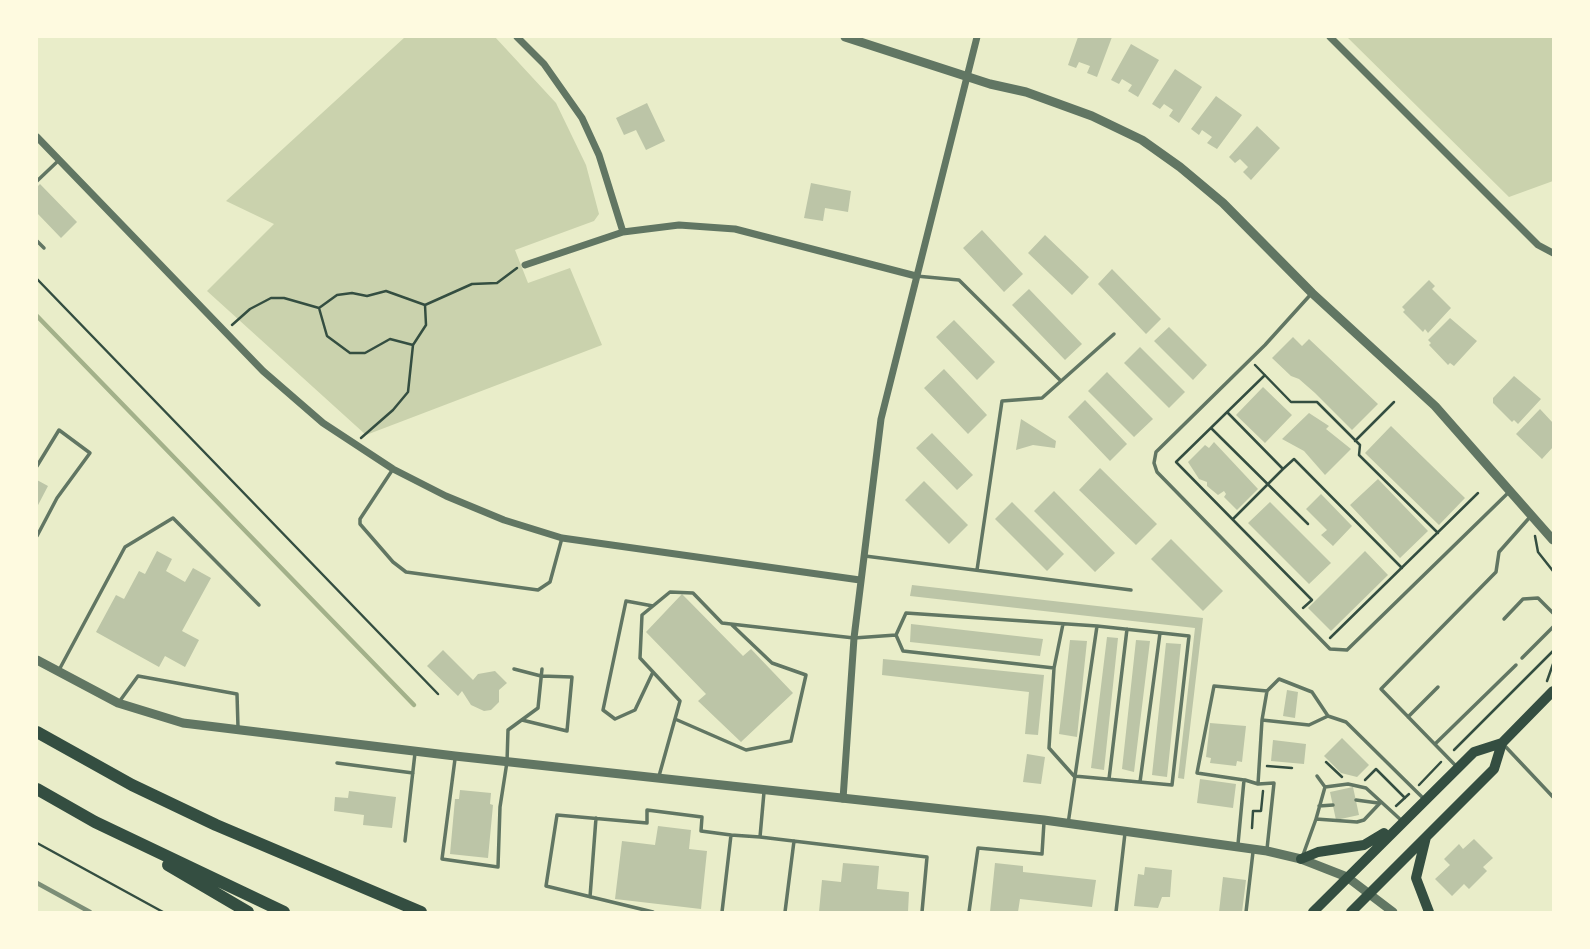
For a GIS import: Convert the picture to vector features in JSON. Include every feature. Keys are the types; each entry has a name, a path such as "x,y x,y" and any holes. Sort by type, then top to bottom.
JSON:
{"highway":[{"path":"37,732 132,785 204,819 421,912"},
{"path":"37,789 248,912"},
{"path":"95,822 284,912"}],"main road":[{"path":"1351,912 1494,769 1502,743 1553,691"},
{"path":"1312,912 1474,752 1502,743"},
{"path":"1301,859 1318,852 1364,845 1402,821"},
{"path":"1426,835 1416,878 1429,912"}],"street":[{"path":"517,37 544,64 582,118 599,155 624,232"},
{"path":"845,37 1026,92 1092,116 1142,141 1180,167 1223,203 1312,293 1435,406 1553,540"},
{"path":"843,799 854,638 881,419 977,37"},
{"path":"1329,37 1538,245 1553,253"},
{"path":"37,137 224,332 292,397 355,446 393,469 469,506 562,538 860,580"},
{"path":"525,265 624,232 679,225 735,229 916,276"},
{"path":"37,660 118,703 183,723 455,757 1044,820 1267,851 1301,859 1347,877 1393,912"}],"lane":[{"path":"37,181 59,160"},
{"path":"37,241 44,248"},
{"path":"916,276 959,279 1061,381"},
{"path":"1312,293 1250,360 1156,452 1154,463 1157,472 1330,649 1347,650 1510,491"},
{"path":"977,570 1002,401 1042,398 1114,334"},
{"path":"37,466 59,430 90,453 58,498 37,536"},
{"path":"393,469 360,519 360,524 393,562 406,572 538,590 550,582 562,538"},
{"path":"1458,767 1381,689 1496,572 1499,552 1532,515"},
{"path":"58,672 125,547 173,518 259,605"},
{"path":"863,555 1131,590"},
{"path":"658,778 680,701 640,658 642,615 670,592 693,593 722,623 854,638 896,635"},
{"path":"1504,619 1523,600 1538,598 1553,613"},
{"path":"653,606 626,601 603,710 615,719 635,710 653,672"},
{"path":"1054,667 903,650 896,635 906,612 1097,626 1188,636 1172,785 1074,776 1049,748 1054,667 1063,624"},
{"path":"674,719 746,750 791,741 806,676 772,663 731,624"},
{"path":"1068,824 1097,626"},
{"path":"1522,658 1553,628"},
{"path":"1110,779 1127,629"},
{"path":"1140,782 1160,633"},
{"path":"1435,744 1516,664"},
{"path":"514,669 541,676 572,677 567,731 522,720"},
{"path":"455,757 442,859 498,867 500,807 507,762 508,730 538,708 542,669"},
{"path":"118,703 128,685 138,676 237,694 238,729"},
{"path":"1258,783 1262,720 1267,691 1279,679 1312,692 1328,716 1346,722 1424,800"},
{"path":"1267,691 1214,686 1197,773 1258,783 1275,783 1267,851"},
{"path":"1408,717 1438,687"},
{"path":"1262,720 1309,725 1328,716"},
{"path":"1502,743 1553,797"},
{"path":"405,841 416,751"},
{"path":"337,763 413,773"},
{"path":"1317,776 1325,787"},
{"path":"1238,846 1244,780"},
{"path":"1325,787 1348,784 1366,788 1390,813 1402,821"},
{"path":"1301,859 1325,787"},
{"path":"760,837 765,790"},
{"path":"1356,800 1380,803"},
{"path":"1316,819 1357,822 1364,820 1380,803"},
{"path":"1320,806 1333,805"},
{"path":"653,912 546,886 557,815 647,823 647,810 702,817 701,831 927,857 922,912"},
{"path":"590,897 596,818"},
{"path":"969,912 978,848 1042,854 1044,820"},
{"path":"1116,912 1125,831"},
{"path":"722,912 731,835"},
{"path":"785,912 794,841"},
{"path":"1246,912 1253,849"}],"path":[{"path":"319,308 337,295 352,293 368,296 387,291 425,305 472,284 497,283 525,265"},
{"path":"37,279 438,694"},
{"path":"224,332 250,309 271,298 284,298 319,308"},
{"path":"355,446 408,392 412,379 413,345 426,324 425,305"},
{"path":"319,308 327,336 350,353 365,354 390,339 413,345"},
{"path":"1250,360 1291,402 1317,402 1360,445 1359,455 1438,533"},
{"path":"1265,375 1177,462 1312,600 1302,609"},
{"path":"1355,441 1394,402"},
{"path":"1227,412 1283,469"},
{"path":"1211,428 1308,524"},
{"path":"1233,519 1294,459 1402,568"},
{"path":"1321,629 1331,638 1478,493"},
{"path":"1532,515 1538,552 1553,570"},
{"path":"1390,813 1553,652"},
{"path":"37,843 163,912"}],"green space":[{"path":"405,37 495,37 556,103 586,165 599,214 594,221 515,250 528,283 570,268 602,345 366,435 207,291 274,224 226,201"},
{"path":"1347,37 1553,37 1553,181 1509,197"}],"building":[{"path":"1078,37 1112,37 1097,77 1087,73 1090,66 1079,62 1076,68 1068,65"},
{"path":"1131,44 1159,60 1138,97 1128,91 1132,85 1122,79 1119,84 1111,80"},
{"path":"1175,69 1202,87 1179,123 1169,116 1173,110 1164,104 1160,109 1152,104"},
{"path":"1216,96 1242,115 1217,149 1207,143 1212,137 1202,130 1199,135 1191,129"},
{"path":"647,103 665,141 646,150 636,130 624,135 616,118"},
{"path":"1257,126 1280,148 1251,180 1243,172 1248,167 1240,159 1235,163 1229,157"},
{"path":"811,183 851,191 848,212 825,208 823,221 804,218"},
{"path":"40,184 77,222 61,238 37,213 37,187"},
{"path":"982,230 1023,274 1004,292 963,248"},
{"path":"1045,235 1089,277 1072,295 1028,253"},
{"path":"1112,269 1161,319 1146,334 1098,284"},
{"path":"1429,280 1435,286 1432,289 1451,308 1428,333 1425,329 1423,332 1403,312 1405,310 1402,307"},
{"path":"1029,289 1082,344 1065,360 1012,305"},
{"path":"1450,318 1477,341 1454,366 1450,363 1448,365 1429,345 1431,343 1428,340"},
{"path":"954,320 995,362 977,380 936,337"},
{"path":"1169,327 1207,365 1193,380 1154,341"},
{"path":"1293,337 1302,346 1309,339 1378,404 1352,430 1315,393 1272,358"},
{"path":"1140,347 1185,392 1169,408 1124,363"},
{"path":"944,369 987,415 968,434 924,388"},
{"path":"1107,372 1153,419 1134,437 1088,391"},
{"path":"1514,376 1541,399 1518,424 1514,420 1512,422 1493,403 1493,398"},
{"path":"1263,387 1292,415 1265,443 1236,415"},
{"path":"1085,400 1127,444 1110,461 1068,417"},
{"path":"1540,409 1553,423 1553,447 1542,459 1516,434"},
{"path":"1309,413 1329,426 1326,429 1351,449 1325,475 1304,451 1282,439"},
{"path":"1021,419 1056,441 1055,448 1033,445 1016,450"},
{"path":"1391,426 1465,498 1439,525 1365,453"},
{"path":"932,433 973,475 957,490 916,448"},
{"path":"1214,442 1258,489 1237,510 1224,497 1224,491 1218,495 1207,486 1207,482 1199,479 1188,462 1205,445 1209,448"},
{"path":"1100,468 1157,524 1136,545 1079,490"},
{"path":"1378,479 1428,531 1400,558 1350,505"},
{"path":"37,480 48,486 37,507"},
{"path":"924,481 968,525 949,544 905,500"},
{"path":"1054,491 1115,553 1095,572 1034,511"},
{"path":"1321,494 1352,526 1333,546 1321,535 1327,530 1306,509"},
{"path":"1012,502 1064,554 1047,571 995,519"},
{"path":"1270,502 1331,563 1309,584 1248,523"},
{"path":"1171,539 1223,591 1203,611 1151,559"},
{"path":"157,551 172,559 166,571 185,582 193,568 211,578 182,631 199,640 185,667 165,656 159,667 96,632 116,595 124,599 139,571 145,574"},
{"path":"1365,551 1388,575 1331,631 1308,608"},
{"path":"912,585 1203,618 1184,779 1178,778 1195,628 910,596"},
{"path":"682,594 743,656 751,649 793,693 741,742 698,701 706,694 646,632"},
{"path":"911,624 1043,639 1040,656 910,642"},
{"path":"1107,637 1118,638 1104,770 1091,768"},
{"path":"1070,640 1087,641 1077,737 1059,734"},
{"path":"1136,640 1150,641 1134,772 1122,769"},
{"path":"1166,643 1181,644 1167,777 1152,775"},
{"path":"443,650 473,680 478,674 495,671 507,683 499,690 499,702 491,710 484,711 471,705 462,691 458,696 427,666"},
{"path":"883,659 1044,675 1038,735 1025,734 1029,692 882,675"},
{"path":"1287,690 1298,692 1295,718 1283,716"},
{"path":"1210,723 1246,726 1242,762 1237,761 1236,766 1210,763 1211,758 1206,757"},
{"path":"1342,738 1369,765 1357,777 1341,773 1324,756"},
{"path":"1273,740 1306,744 1304,764 1271,761"},
{"path":"1027,754 1045,757 1041,784 1023,782"},
{"path":"1200,779 1236,784 1233,808 1197,803"},
{"path":"1353,787 1359,815 1336,820 1330,792"},
{"path":"460,790 491,793 490,804 493,805 488,858 450,854 455,799 459,799"},
{"path":"349,791 396,797 392,828 363,825 364,815 334,811 335,797 348,798"},
{"path":"658,826 691,830 689,849 707,851 701,909 615,899 622,841 655,845"},
{"path":"1474,839 1493,858 1483,867 1487,871 1469,889 1464,884 1452,896 1435,879 1450,865 1444,859 1459,844 1463,849"},
{"path":"843,863 879,866 877,889 909,892 908,912 819,912 822,880 841,882"},
{"path":"995,863 1023,866 1023,872 1096,880 1092,907 1020,899 1018,912 990,912"},
{"path":"1145,867 1172,870 1170,897 1162,897 1158,908 1134,906 1138,874 1144,875"},
{"path":"1223,877 1246,880 1242,912 1219,912"}],"waterway":[{"path":"37,316 414,705"}],"railway":[{"path":"37,883 90,912"}]}
